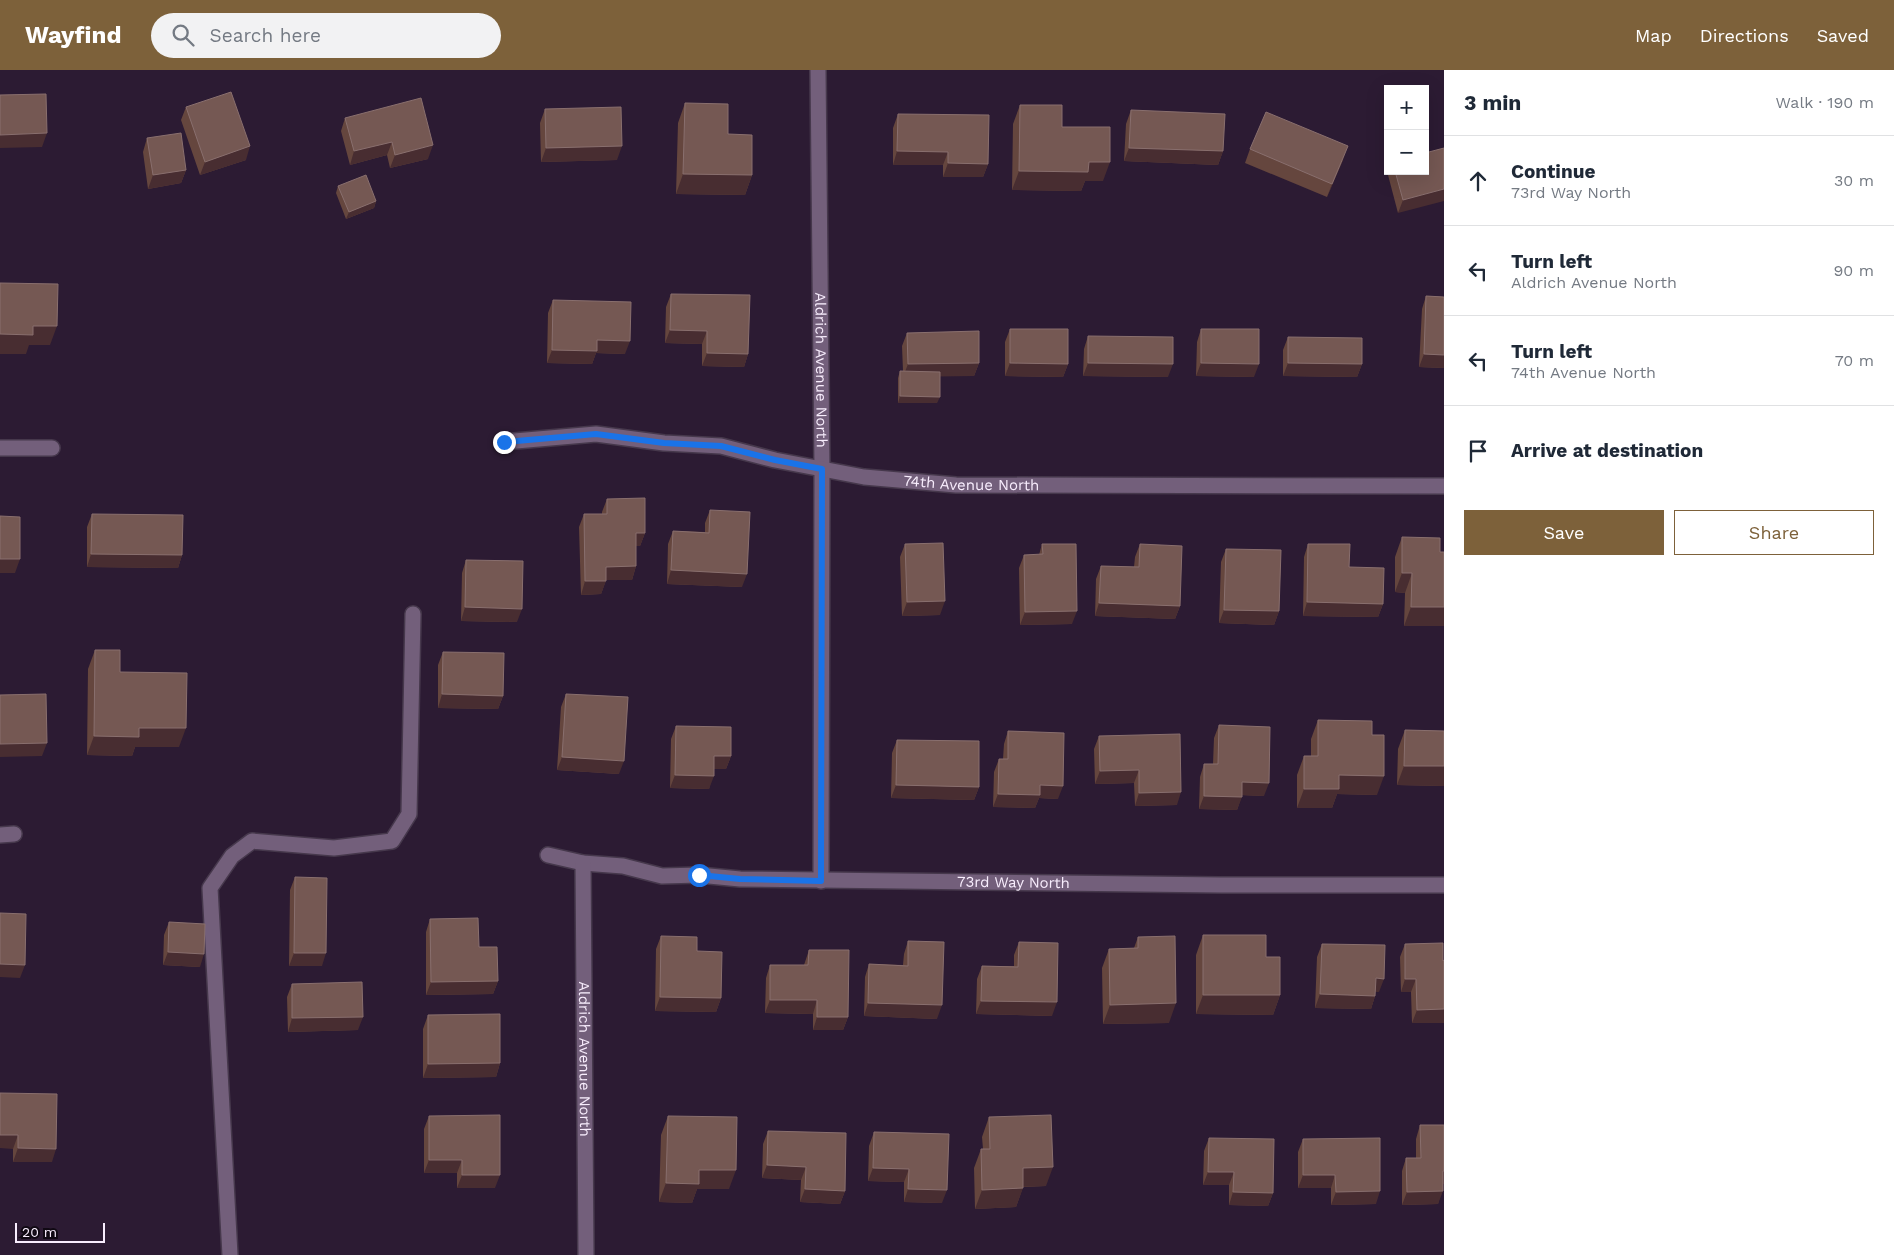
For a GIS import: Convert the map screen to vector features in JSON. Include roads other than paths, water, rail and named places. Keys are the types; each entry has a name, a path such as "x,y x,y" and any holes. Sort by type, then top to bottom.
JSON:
{"street":[{"name":"Aldrich Avenue North","path":"818,70 822,469 821,881"},
{"name":"74th Avenue North","path":"504,442 596,434 664,443 721,446 775,460 864,477 956,485 1444,486"},
{"path":"0,448 52,448"},
{"path":"230,1255 210,888 232,856 252,841 334,848 392,841 409,814 413,614"},
{"name":"73rd Way North","path":"548,855 583,863 623,866 662,876 699,875 740,879 1211,885 1444,885"},
{"name":"Aldrich Avenue North","path":"583,863 586,1255"}]}
